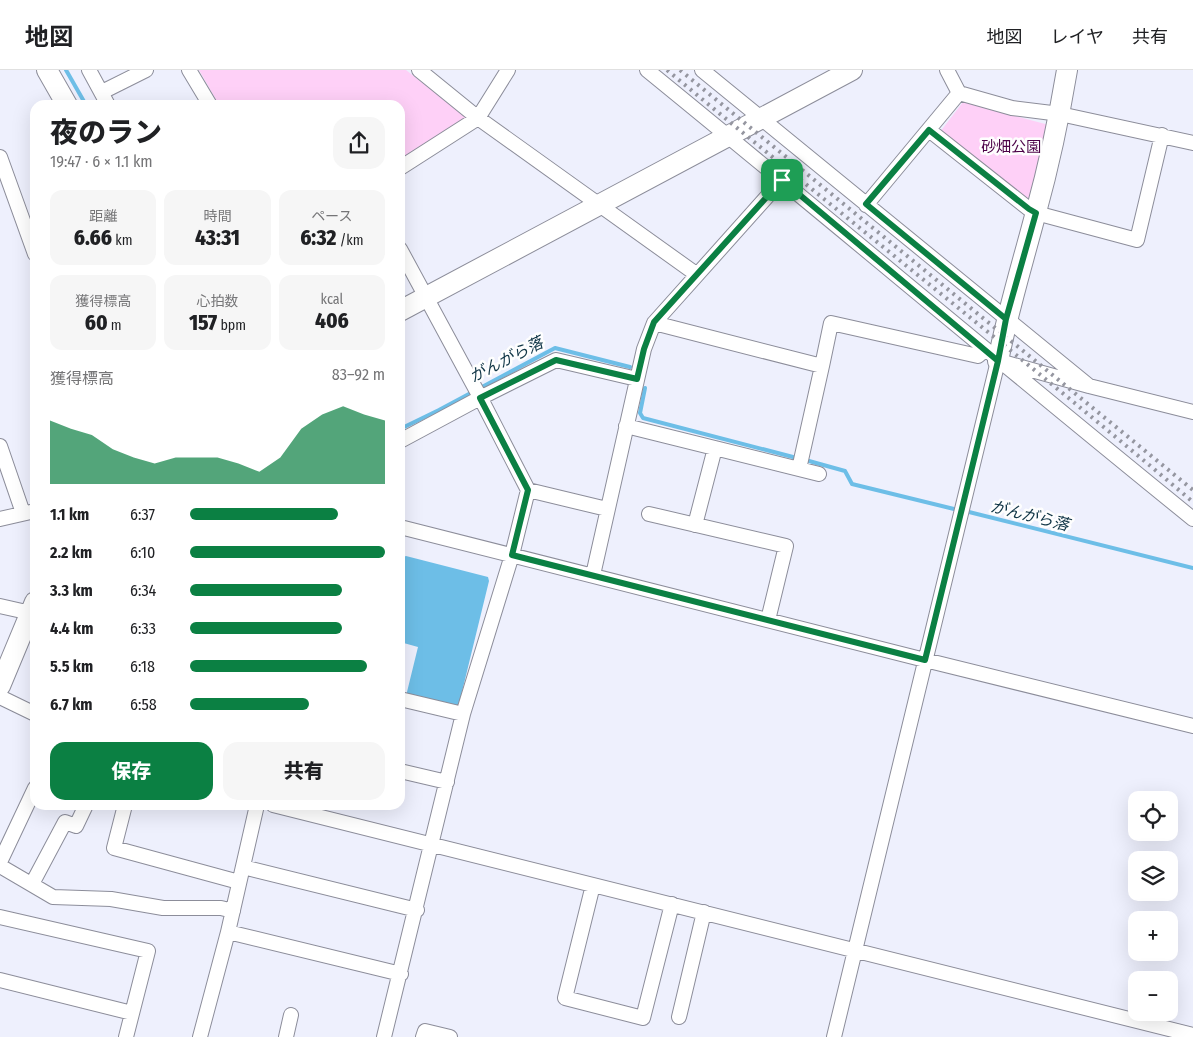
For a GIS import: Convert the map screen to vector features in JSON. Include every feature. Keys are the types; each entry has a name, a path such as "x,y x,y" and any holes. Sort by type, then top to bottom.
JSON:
{"street":[{"path":"47,70 64,100"},
{"path":"90,70 106,100"},
{"path":"102,92 146,70"},
{"path":"189,70 207,100"},
{"path":"419,70 478,118 696,274"},
{"path":"405,165 478,118 508,70"},
{"path":"647,70 992,356 1193,519"},
{"path":"702,70 1089,386"},
{"path":"405,308 852,70"},
{"path":"947,70 959,93 1012,108 1060,114 1162,135 1192,139"},
{"path":"834,1037 925,660 992,356 1006,319 1036,213 1060,114 1067,70"},
{"path":"866,204 959,93"},
{"path":"929,130 1036,213 1136,240 1162,135"},
{"path":"0,157 30,240"},
{"path":"592,575 644,349 654,322 782,180"},
{"path":"384,1037 401,974 463,714 512,555 528,490 405,257"},
{"path":"654,322 822,366"},
{"path":"799,469 831,323 978,356 992,356 1089,386 1193,412"},
{"path":"405,438 480,397 556,360 637,379"},
{"path":"626,426 819,474"},
{"path":"0,446 29,512 0,518"},
{"path":"695,525 715,448"},
{"path":"528,490 607,509"},
{"path":"649,514 786,546 768,620"},
{"path":"405,528 1193,726"},
{"path":"0,606 30,608"},
{"path":"0,686 30,617"},
{"path":"0,697 30,712"},
{"path":"405,700 463,714"},
{"path":"405,772 447,782"},
{"path":"30,799 0,864 53,897 111,898 163,908 221,908 233,911"},
{"path":"32,884 65,822 76,826 84,810"},
{"path":"124,810 114,848 239,882"},
{"path":"200,1037 228,932 256,810"},
{"path":"293,810 1193,1036"},
{"path":"243,867 416,910"},
{"path":"593,885 565,998 643,1018 672,904"},
{"path":"679,1017 704,912"},
{"path":"0,917 148,951 126,1037"},
{"path":"228,932 401,974"},
{"path":"0,980 132,1013"},
{"path":"286,1037 291,1015"},
{"path":"424,1037 425,1031 450,1037"}],"green space":[{"path":"199,70 406,70 467,118 405,159 405,100 216,100"},
{"name":"砂畑公園","path":"963,102 1049,125 1030,201 940,132"}],"water":[{"path":"405,556 488,577 489,581 459,704 454,708 406,696 418,647 405,643"}],"waterway":[{"name":"がんがら落","path":"66,70 83,100"},
{"name":"がんがら落","path":"405,427 555,348 630,367"},
{"name":"がんがら落","path":"645,388 640,413 643,418 793,457"},
{"name":"がんがら落","path":"809,461 845,471 852,484 958,510"},
{"name":"がんがら落","path":"965,511 1193,568"}],"railway":[{"path":"667,70 1193,502"},
{"path":"680,70 1193,490"}],"route":[{"path":"782,180 654,322 644,349 637,379 556,360 480,398 528,490 512,555 925,660 998,361 1006,319 1036,213 929,130 866,204 1006,319 998,361 782,180"}]}
